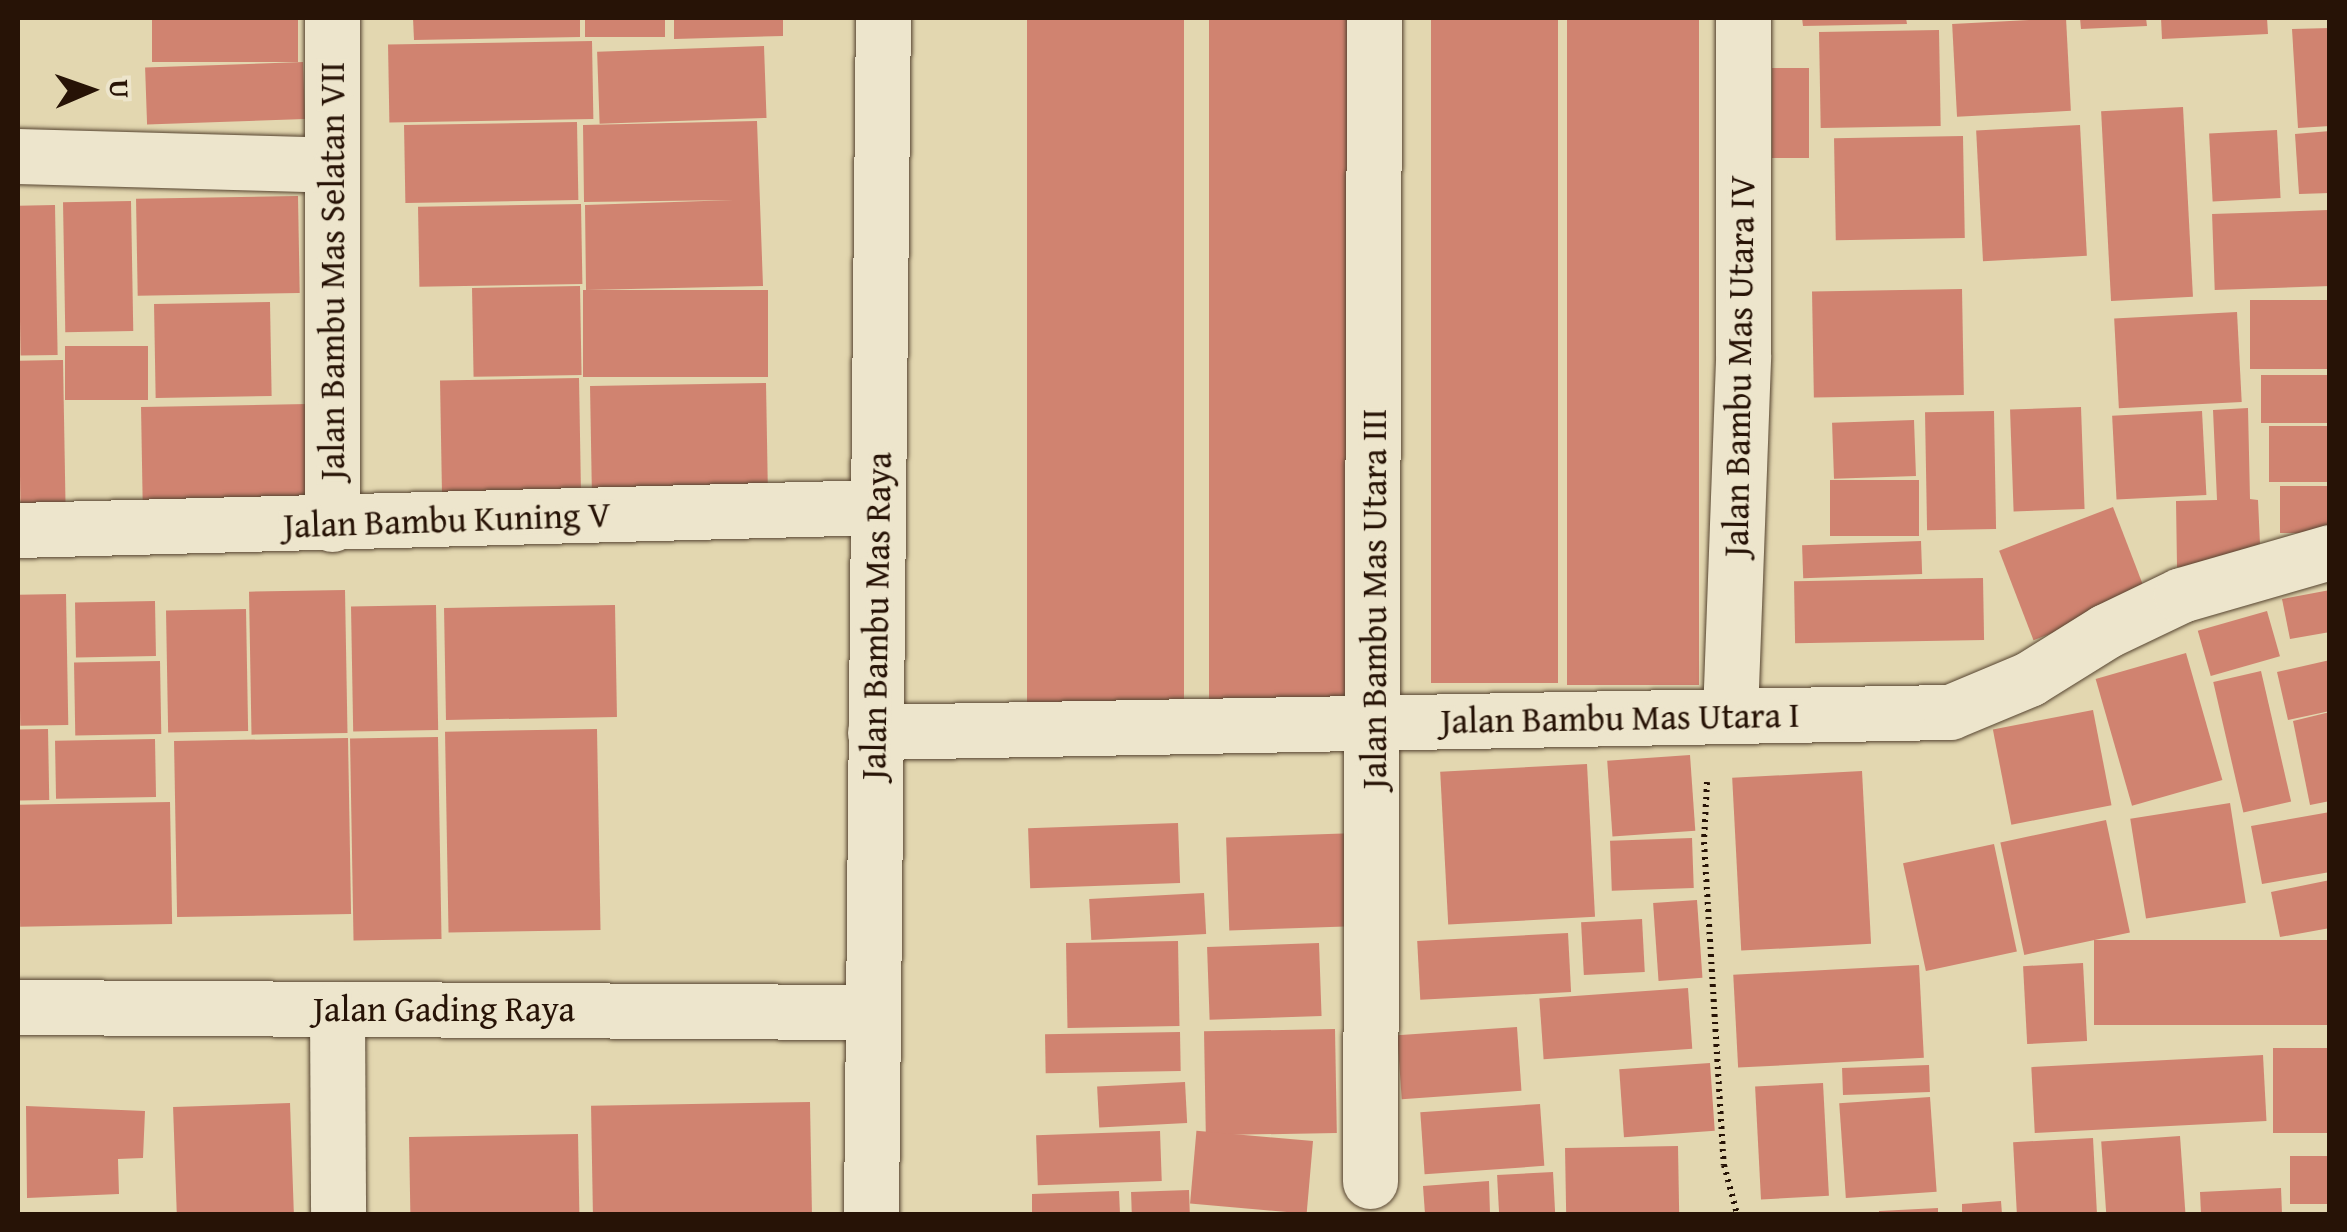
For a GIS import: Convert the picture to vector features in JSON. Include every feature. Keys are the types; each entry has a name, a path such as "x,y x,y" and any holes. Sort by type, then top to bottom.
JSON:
{"street":[{"name":"Jalan Bambu Mas Selatan VII","path":"332,18 332,524"},
{"name":"Jalan Bambu Mas Raya","path":"871,1214 870,1012 884,18"},
{"name":"Jalan Bambu Mas Utara III","path":"1370,1181 1375,720 1374,18"},
{"name":"Jalan Bambu Mas Utara IV","path":"1730,715 1743,355 1743,18"},
{"path":"18,156 332,165"},
{"name":"Jalan Bambu Kuning V","path":"18,530 877,507"},
{"name":"Jalan Bambu Mas Utara I","path":"875,732 1950,712 2028,679 2106,631 2180,595 2330,552"},
{"name":"Jalan Gading Raya","path":"18,1007 870,1012"},
{"path":"337,1009 338,1214"}],"path":[{"path":"1730,715 1709,769 1704,842 1724,1165 1737,1214"}],"building":[{"path":"152,18 298,18 298,62 152,62"},
{"path":"413,18 580,18 580,37 414,40"},
{"path":"585,18 665,18 665,37 585,37"},
{"path":"674,18 783,18 783,36 674,39"},
{"path":"1027,18 1184,18 1184,708 1027,708"},
{"path":"1209,18 1355,18 1355,709 1209,709"},
{"path":"1431,18 1558,18 1558,683 1431,683"},
{"path":"1567,18 1699,18 1699,685 1567,685"},
{"path":"1802,18 1906,18 1907,24 1803,26"},
{"path":"2066,18 2071,111 1957,117 1952,24"},
{"path":"2080,18 2146,18 2147,26 2081,29"},
{"path":"2161,18 2267,18 2268,34 2162,39"},
{"path":"2330,28 2330,126 2298,128 2292,29"},
{"path":"1939,30 1941,126 1821,128 1819,32"},
{"path":"592,41 593,119 389,123 388,45"},
{"path":"764,46 767,118 600,124 597,52"},
{"path":"303,62 305,119 147,124 145,68"},
{"path":"1772,68 1809,68 1809,158 1772,158"},
{"path":"2183,107 2193,297 2111,301 2101,111"},
{"path":"757,121 763,286 586,290 585,205 734,200 584,202 583,125"},
{"path":"577,122 578,200 405,203 404,125"},
{"path":"2080,125 2087,256 1983,261 1976,130"},
{"path":"2277,130 2281,198 2213,201 2209,134"},
{"path":"2330,131 2330,193 2299,194 2295,134"},
{"path":"1963,136 1965,238 1836,240 1834,138"},
{"path":"298,196 300,293 138,296 136,199"},
{"path":"131,201 133,331 65,332 63,202"},
{"path":"581,204 582,284 419,287 418,207"},
{"path":"55,205 58,355 21,356 18,206"},
{"path":"2328,210 2330,286 2215,290 2212,214"},
{"path":"580,286 582,375 474,377 472,288"},
{"path":"1962,289 1964,395 1814,398 1812,292"},
{"path":"583,290 768,290 768,377 583,377"},
{"path":"2250,300 2330,300 2330,369 2250,369"},
{"path":"270,302 272,396 156,398 154,304"},
{"path":"2237,312 2242,402 2119,408 2114,318"},
{"path":"65,346 148,346 148,400 65,400"},
{"path":"63,360 66,525 21,526 18,361"},
{"path":"2261,375 2330,375 2330,423 2261,423"},
{"path":"579,378 581,505 442,507 440,380"},
{"path":"766,383 768,489 592,492 590,386"},
{"path":"307,404 309,505 143,508 141,407"},
{"path":"2081,407 2085,509 2014,511 2010,409"},
{"path":"2248,408 2250,499 2258,500 2261,566 2177,567 2176,501 2217,500 2213,410"},
{"path":"1994,411 1996,529 1927,530 1925,412"},
{"path":"2202,411 2206,495 2117,500 2112,416"},
{"path":"1914,420 1916,476 1834,479 1832,423"},
{"path":"2269,426 2330,426 2330,482 2269,482"},
{"path":"1830,480 1919,480 1919,536 1830,536"},
{"path":"2280,486 2330,486 2330,533 2280,533"},
{"path":"2113,507 2147,597 2034,640 1999,551"},
{"path":"1921,541 1922,574 1803,578 1802,545"},
{"path":"1983,578 1984,640 1795,643 1794,581"},
{"path":"345,590 347,733 252,735 249,592"},
{"path":"2330,590 2330,632 2290,639 2282,599"},
{"path":"66,594 68,725 20,726 18,595"},
{"path":"155,601 156,656 76,657 75,602"},
{"path":"436,605 438,730 353,731 351,606"},
{"path":"615,605 617,717 446,720 444,608"},
{"path":"246,609 248,731 168,732 166,610"},
{"path":"2267,611 2280,656 2211,676 2198,631"},
{"path":"2186,653 2222,780 2132,806 2096,679"},
{"path":"2330,660 2330,711 2288,720 2277,672"},
{"path":"160,661 161,734 75,735 74,663"},
{"path":"2261,671 2291,802 2243,813 2213,682"},
{"path":"2093,710 2112,805 2011,825 1993,729"},
{"path":"2330,712 2330,801 2310,805 2293,721"},
{"path":"48,729 49,800 19,801 18,730"},
{"path":"597,729 601,930 449,933 445,732"},
{"path":"438,737 442,939 354,941 350,739"},
{"path":"348,738 351,914 177,917 174,741"},
{"path":"155,739 156,797 56,799 55,741"},
{"path":"1690,755 1695,831 1613,837 1607,761"},
{"path":"1587,764 1595,917 1448,924 1440,772"},
{"path":"1862,771 1871,944 1741,951 1732,778"},
{"path":"170,802 172,924 20,927 18,805"},
{"path":"2230,803 2246,903 2146,919 2130,819"},
{"path":"2330,812 2330,872 2262,884 2251,826"},
{"path":"2106,820 2130,932 2024,955 2000,842"},
{"path":"1178,823 1180,883 1030,888 1028,828"},
{"path":"1357,833 1360,926 1229,931 1226,838"},
{"path":"1692,838 1694,888 1612,891 1610,841"},
{"path":"1994,844 2017,952 1926,971 1903,863"},
{"path":"2330,880 2330,928 2280,937 2271,892"},
{"path":"1204,893 1206,934 1091,940 1089,899"},
{"path":"1697,900 1702,978 1659,981 1653,903"},
{"path":"1642,919 1645,972 1584,975 1581,922"},
{"path":"1568,933 1571,992 1420,1000 1417,941"},
{"path":"2094,940 2330,940 2330,1025 2094,1025"},
{"path":"1178,941 1179,1026 1068,1028 1066,943"},
{"path":"1319,943 1322,1016 1210,1020 1207,947"},
{"path":"2083,963 2087,1041 2027,1044 2023,966"},
{"path":"1919,965 1924,1058 1738,1068 1733,975"},
{"path":"1688,988 1692,1049 1544,1059 1539,998"},
{"path":"1517,1027 1521,1091 1402,1099 1397,1035"},
{"path":"1335,1029 1337,1133 1206,1135 1204,1031"},
{"path":"1180,1032 1181,1071 1046,1073 1045,1034"},
{"path":"2273,1048 2330,1048 2330,1133 2273,1133"},
{"path":"2263,1055 2266,1121 2035,1133 2031,1067"},
{"path":"1710,1063 1715,1131 1624,1137 1619,1069"},
{"path":"1929,1065 1930,1092 1843,1095 1842,1068"},
{"path":"1185,1082 1187,1123 1099,1128 1097,1087"},
{"path":"1823,1083 1829,1196 1761,1199 1755,1087"},
{"path":"1930,1097 1937,1192 1846,1198 1839,1103"},
{"path":"810,1102 812,1214 593,1214 591,1106"},
{"path":"290,1103 294,1214 177,1214 173,1107"},
{"path":"1540,1104 1544,1166 1425,1174 1420,1112"},
{"path":"26,1106 145,1111 143,1158 118,1159 119,1194 27,1198"},
{"path":"1160,1131 1162,1181 1038,1185 1036,1135"},
{"path":"1196,1131 1313,1141 1307,1214 1190,1204"},
{"path":"578,1134 579,1214 410,1214 409,1137"},
{"path":"2180,1136 2185,1214 2106,1214 2101,1142"},
{"path":"2093,1138 2097,1214 2017,1214 2013,1142"},
{"path":"1678,1146 1679,1214 1566,1214 1565,1148"},
{"path":"2290,1156 2330,1156 2330,1204 2290,1204"},
{"path":"1553,1172 1555,1214 1499,1214 1497,1175"},
{"path":"1489,1181 1490,1214 1425,1214 1423,1186"},
{"path":"2281,1188 2282,1214 2201,1214 2200,1192"},
{"path":"1189,1190 1190,1214 1132,1214 1131,1192"},
{"path":"1119,1191 1120,1214 1032,1214 1032,1194"},
{"path":"2001,1201 2002,1214 1962,1214 1962,1204"},
{"path":"1938,1208 1938,1214 1879,1214 1879,1211"}]}
